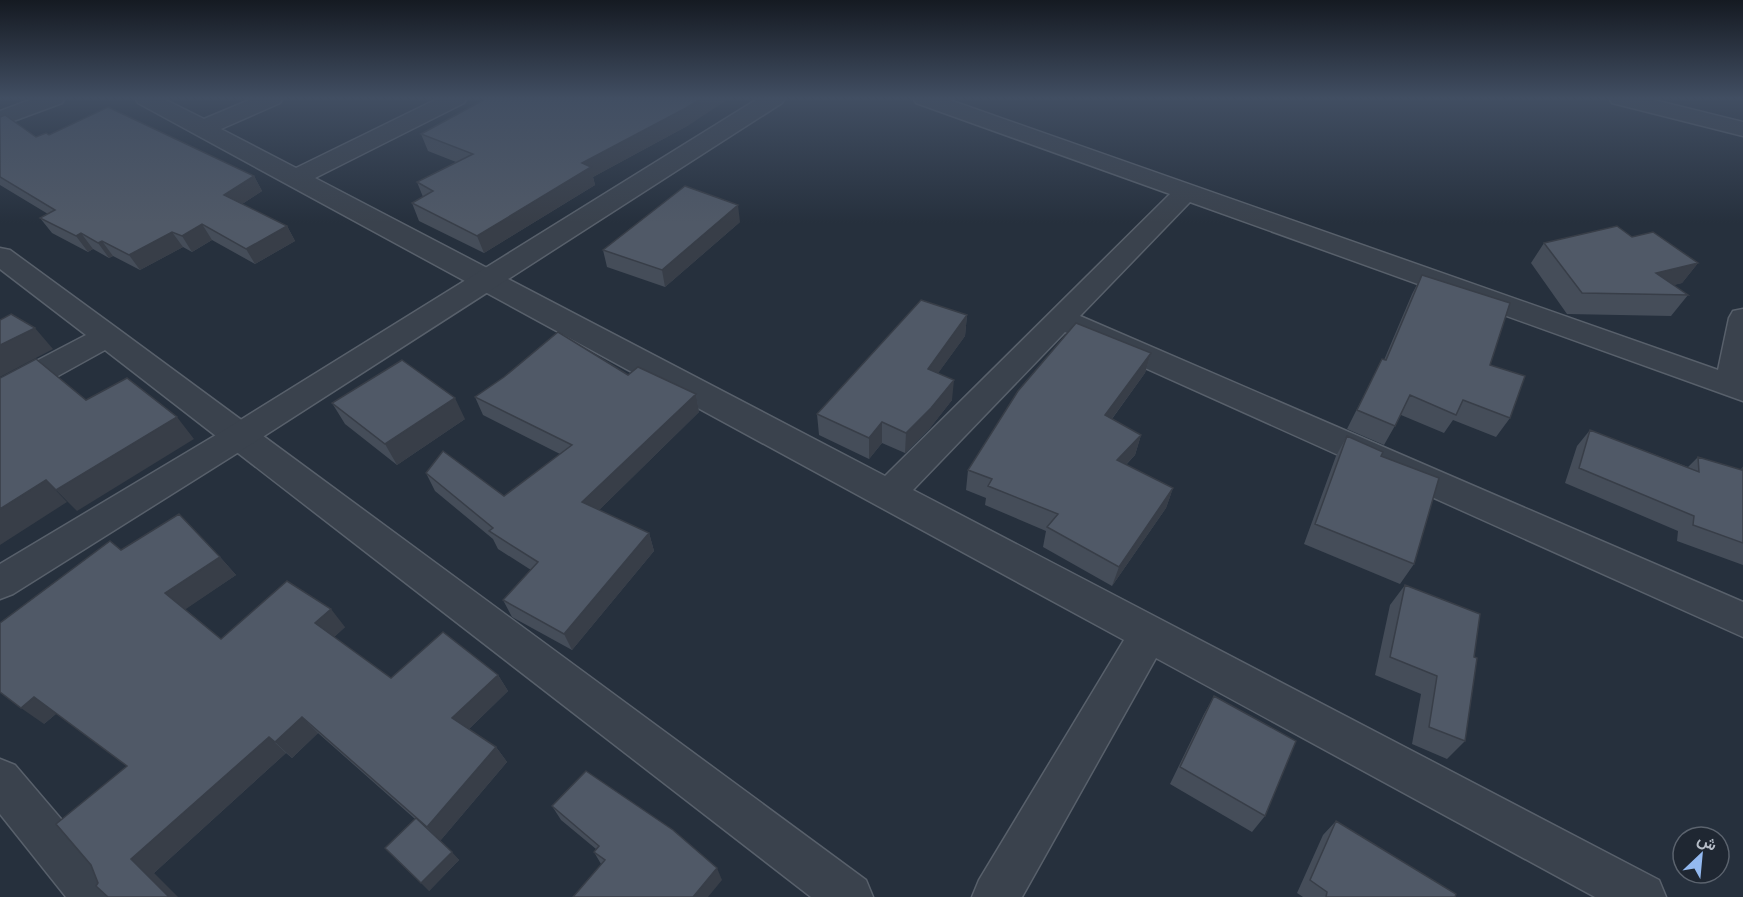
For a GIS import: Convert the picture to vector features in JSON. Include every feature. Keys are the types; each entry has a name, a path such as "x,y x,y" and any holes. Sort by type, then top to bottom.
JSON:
{"street":[{"path":"226,140 1148,635 1642,897"},
{"path":"297,177 372,140"},
{"path":"0,584 238,437 707,140"},
{"path":"1042,140 1737,387 1743,318"},
{"path":"887,495 1187,191"},
{"path":"0,256 849,897"},
{"path":"1061,319 1743,620"},
{"path":"0,394 108,336"},
{"path":"996,897 1148,635"},
{"path":"0,780 96,897"}],"building":[{"path":"0,140 178,140 254,176 224,195 287,226 246,249 202,224 182,236 172,232 129,255 102,241 98,243 81,233 76,236 40,218 55,210 0,177"},
{"path":"436,140 626,140 582,163 591,167 477,236 412,203 433,191 417,182 473,154"},
{"path":"685,186 738,205 662,270 603,250"},
{"path":"1617,226 1632,237 1653,232 1698,263 1656,273 1688,295 1582,293 1544,243"},
{"path":"1422,275 1510,303 1490,365 1525,376 1510,418 1463,400 1456,415 1410,395 1395,426 1357,410 1382,359 1386,360"},
{"path":"921,300 967,315 928,369 954,380 931,408 906,433 882,422 869,438 817,414"},
{"path":"11,314 35,328 0,345 0,320"},
{"path":"1076,323 1151,353 1105,415 1141,435 1117,460 1173,488 1119,567 1047,527 1058,514 988,486 992,479 968,470 1018,391"},
{"path":"558,332 628,375 638,367 696,394 582,502 649,533 564,634 503,600 538,562 489,531 493,528 426,473 443,451 504,496 572,445 475,397 504,377"},
{"path":"36,359 86,400 127,378 177,417 56,490 46,480 0,509 0,378"},
{"path":"402,360 455,398 385,444 332,403"},
{"path":"1590,430 1699,472 1698,457 1742,470 1743,467 1743,543 1693,525 1694,516 1579,468"},
{"path":"1347,436 1383,452 1381,456 1439,478 1414,564 1315,524"},
{"path":"179,514 220,557 165,593 221,639 287,581 331,609 315,623 391,678 443,632 498,675 452,718 496,747 427,827 302,717 275,742 269,737 131,859 167,897 108,897 96,886 98,883 91,865 56,824 127,766 34,697 21,708 0,692 0,623 110,541 121,550"},
{"path":"1405,585 1480,614 1474,657 1477,658 1465,741 1429,727 1437,676 1390,657"},
{"path":"1214,696 1296,741 1265,816 1180,767"},
{"path":"586,771 673,830 717,868 693,897 573,897 605,860 594,852 599,846 552,806"},
{"path":"416,818 452,852 421,883 385,848"},
{"path":"1336,821 1456,894 1455,897 1326,897 1327,892 1310,880"}]}
